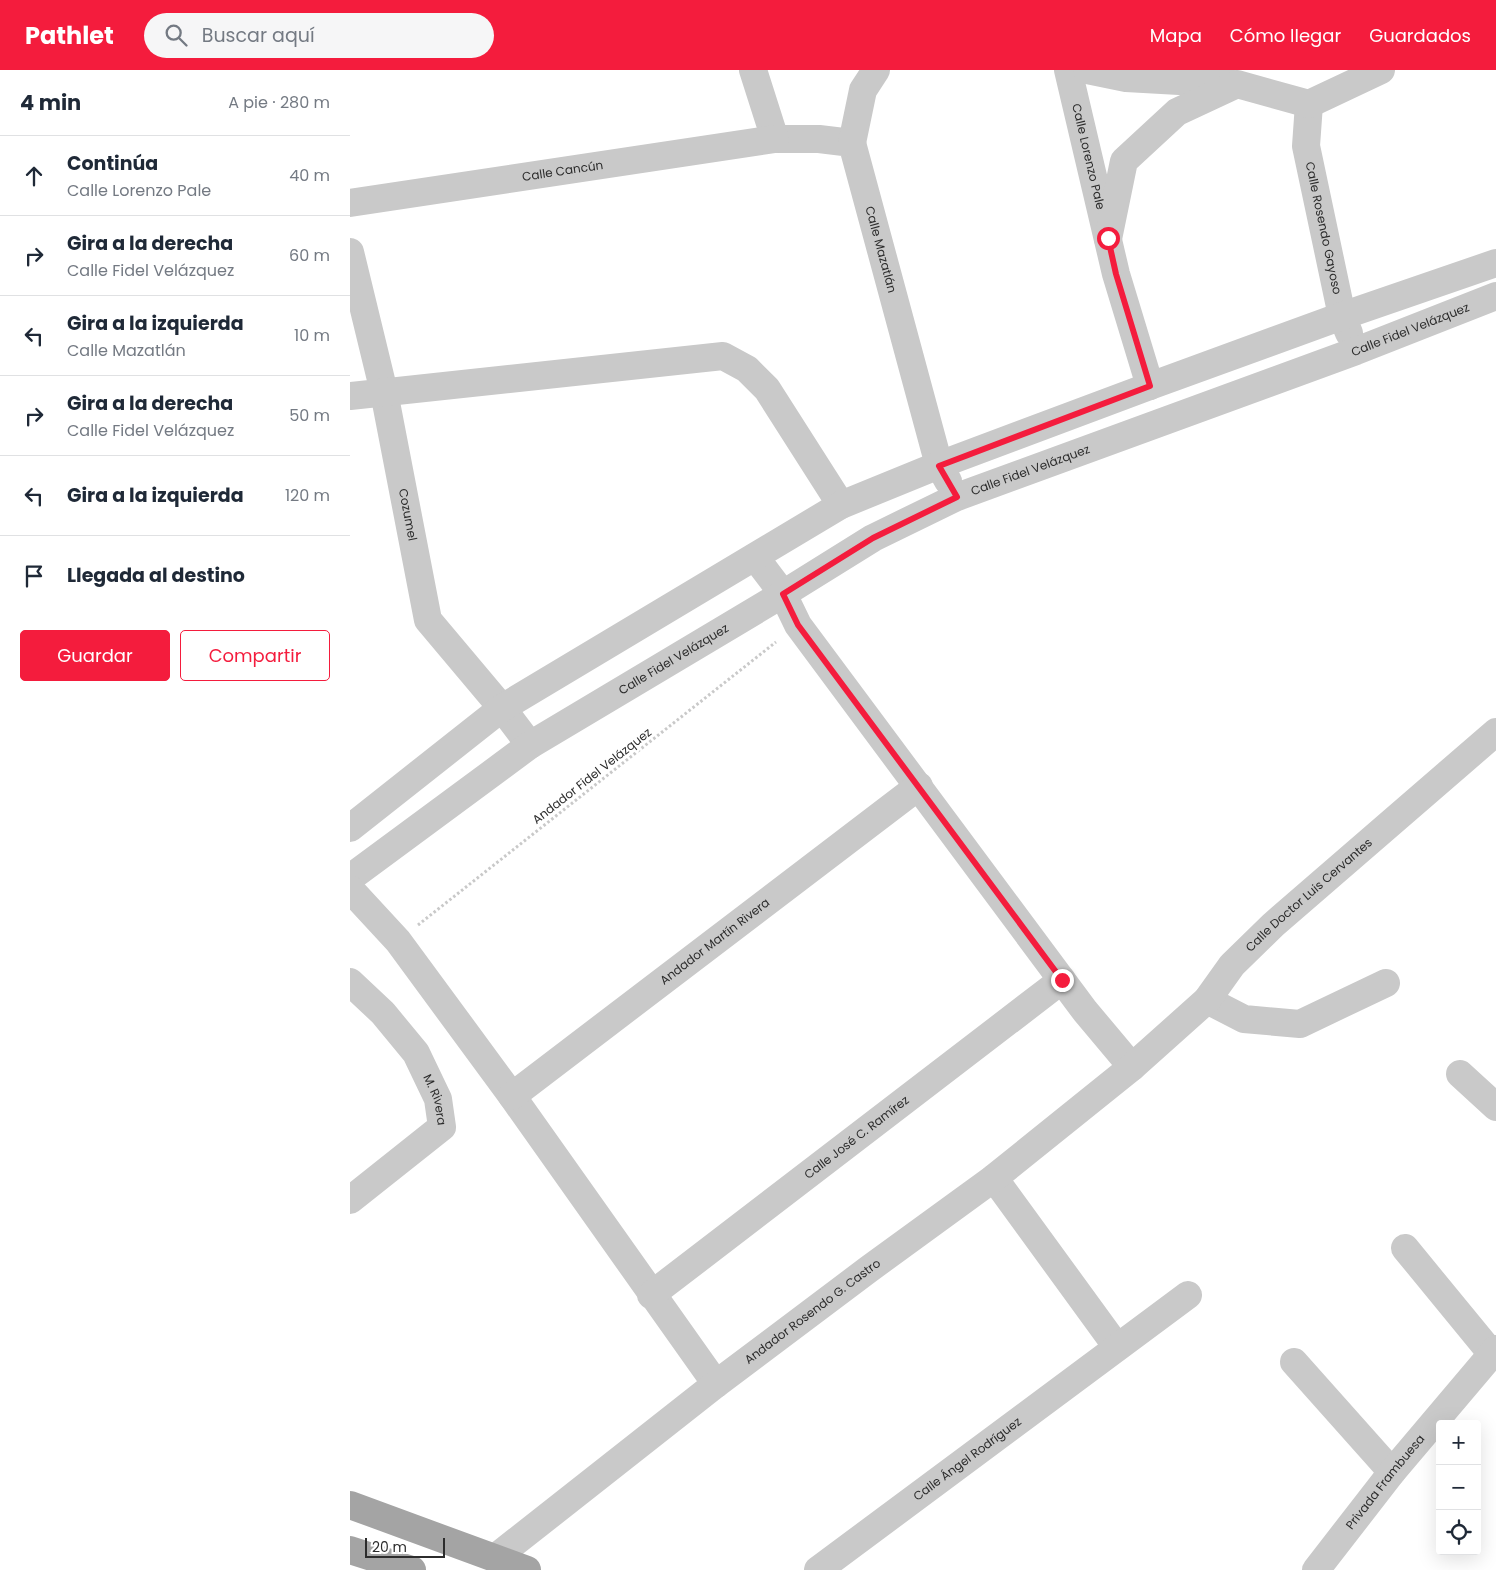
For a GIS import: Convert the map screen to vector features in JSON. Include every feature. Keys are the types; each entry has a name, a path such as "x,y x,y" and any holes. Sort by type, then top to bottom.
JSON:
{"main road":[{"path":"350,1506 527,1570"},
{"path":"350,1550 412,1570"}],"street":[{"path":"752,70 775,139 819,139 852,143 863,90 876,70"},
{"name":"Calle Lorenzo Pale","path":"1068,70 1116,274 1150,386"},
{"path":"1086,70 1126,78 1237,84 1309,104 1381,70"},
{"path":"1108,238 1124,161 1177,112 1237,84"},
{"name":"Calle Rosendo Gayoso","path":"1309,104 1306,146 1342,316 1356,351"},
{"name":"Calle Cancún","path":"350,202 775,139"},
{"name":"Calle Mazatlán","path":"852,143 939,466 957,497"},
{"name":"Cozumel","path":"350,252 384,392 428,620 502,708 530,745"},
{"path":"350,828 502,708 841,505 1150,386 1496,262"},
{"name":"Calle Fidel Velázquez","path":"350,878 530,745 873,538 957,497 1356,351 1496,296"},
{"path":"350,396 723,356 747,369 767,389 841,505"},
{"path":"755,556 783,594 798,625 1085,1011 1132,1067"},
{"name":"Calle Doctor Luis Cervantes","path":"1132,1067 1207,1000 1232,965 1273,925 1496,732"},
{"name":"Andador Martín Rivera","path":"512,1096 919,786"},
{"path":"350,889 398,941 512,1096 716,1384"},
{"name":"Calle José C. Ramírez","path":"651,1294 1062,980"},
{"name":"M. Rivera","path":"350,982 384,1013 416,1053 438,1099 442,1127 350,1200"},
{"path":"1207,1000 1244,1019 1300,1024 1386,983"},
{"name":"Andador Rosendo G. Castro","path":"495,1558 716,1384 994,1178 1132,1067"},
{"path":"1460,1074 1496,1106"},
{"path":"994,1178 1117,1347"},
{"path":"1405,1248 1494,1352"},
{"name":"Calle Ángel Rodríguez","path":"818,1570 1188,1295"},
{"name":"Privada Frambuesa","path":"1316,1570 1392,1472 1494,1352"},
{"path":"1294,1362 1392,1472"}],"path":[{"name":"Andador Fidel Velázquez","path":"398,941 798,625"}],"route":[{"path":"1062,980 798,625 783,594 873,538 957,497 939,466 1150,386 1116,274 1108,238"}]}
